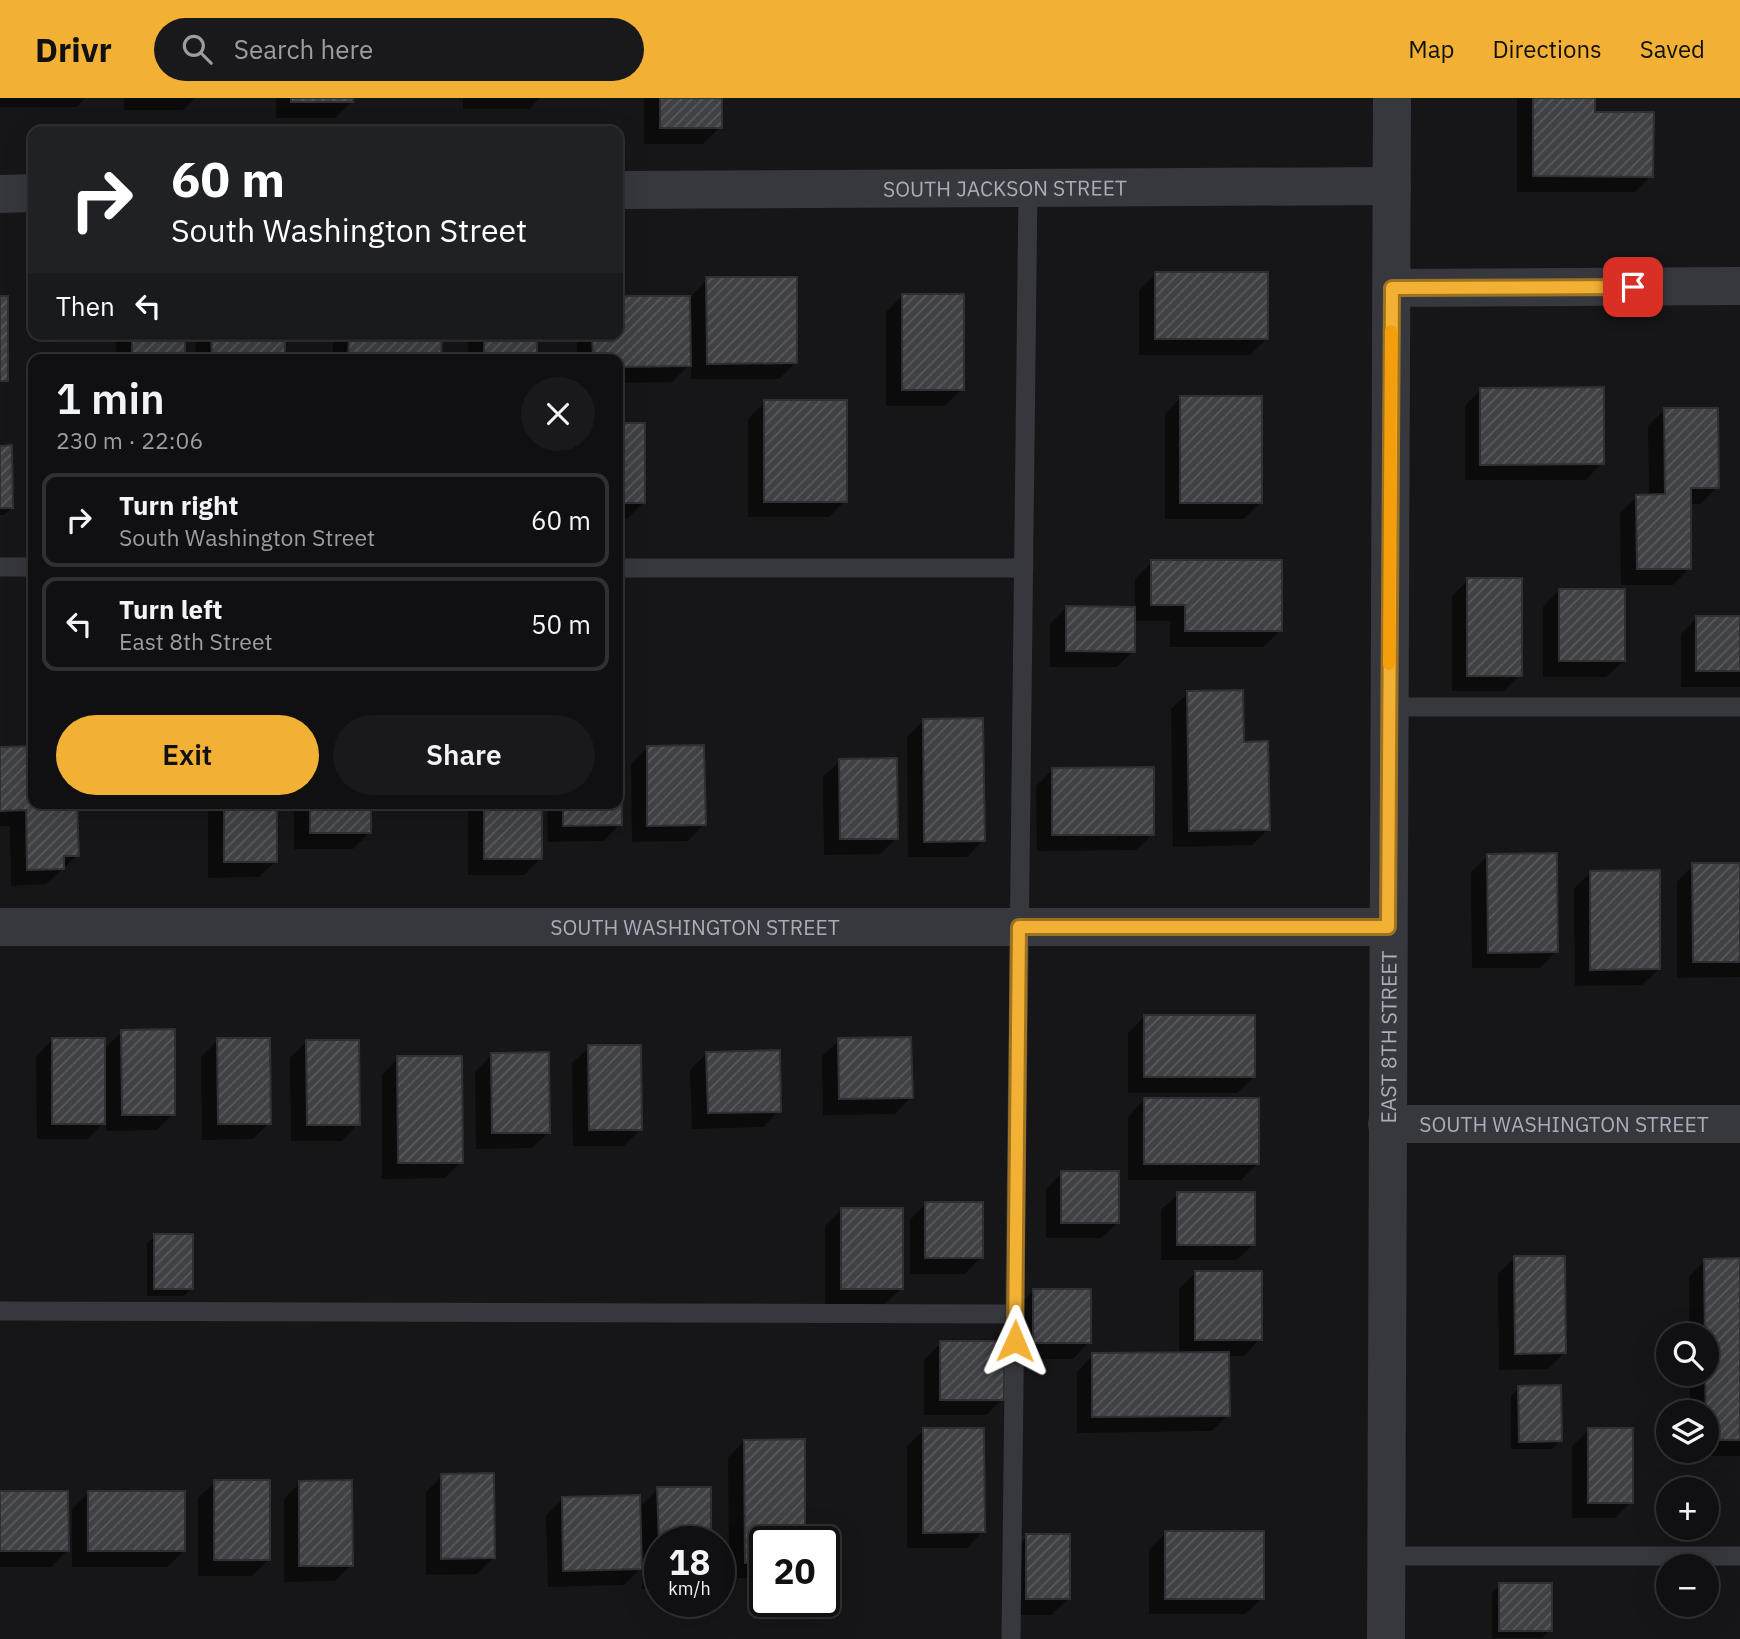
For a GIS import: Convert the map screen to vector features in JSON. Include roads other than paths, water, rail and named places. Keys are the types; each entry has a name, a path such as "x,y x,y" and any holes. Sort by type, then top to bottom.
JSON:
{"street":[{"name":"EAST 8TH STREET","path":"1386,1639 1392,98"},
{"name":"SOUTH JACKSON STREET","path":"623,190 1392,186"},
{"path":"0,194 28,194"},
{"path":"1392,288 1740,286"},
{"name":"SOUTH WASHINGTON STREET","path":"0,927 1388,927"},
{"name":"SOUTH WASHINGTON STREET","path":"1387,1124 1740,1124"}],"lane":[{"path":"1011,1639 1028,188"},
{"path":"0,567 28,567"},
{"path":"623,568 1024,568"},
{"path":"1389,707 1740,707"},
{"path":"0,1311 1015,1314"},
{"path":"1386,1556 1740,1556"}]}
